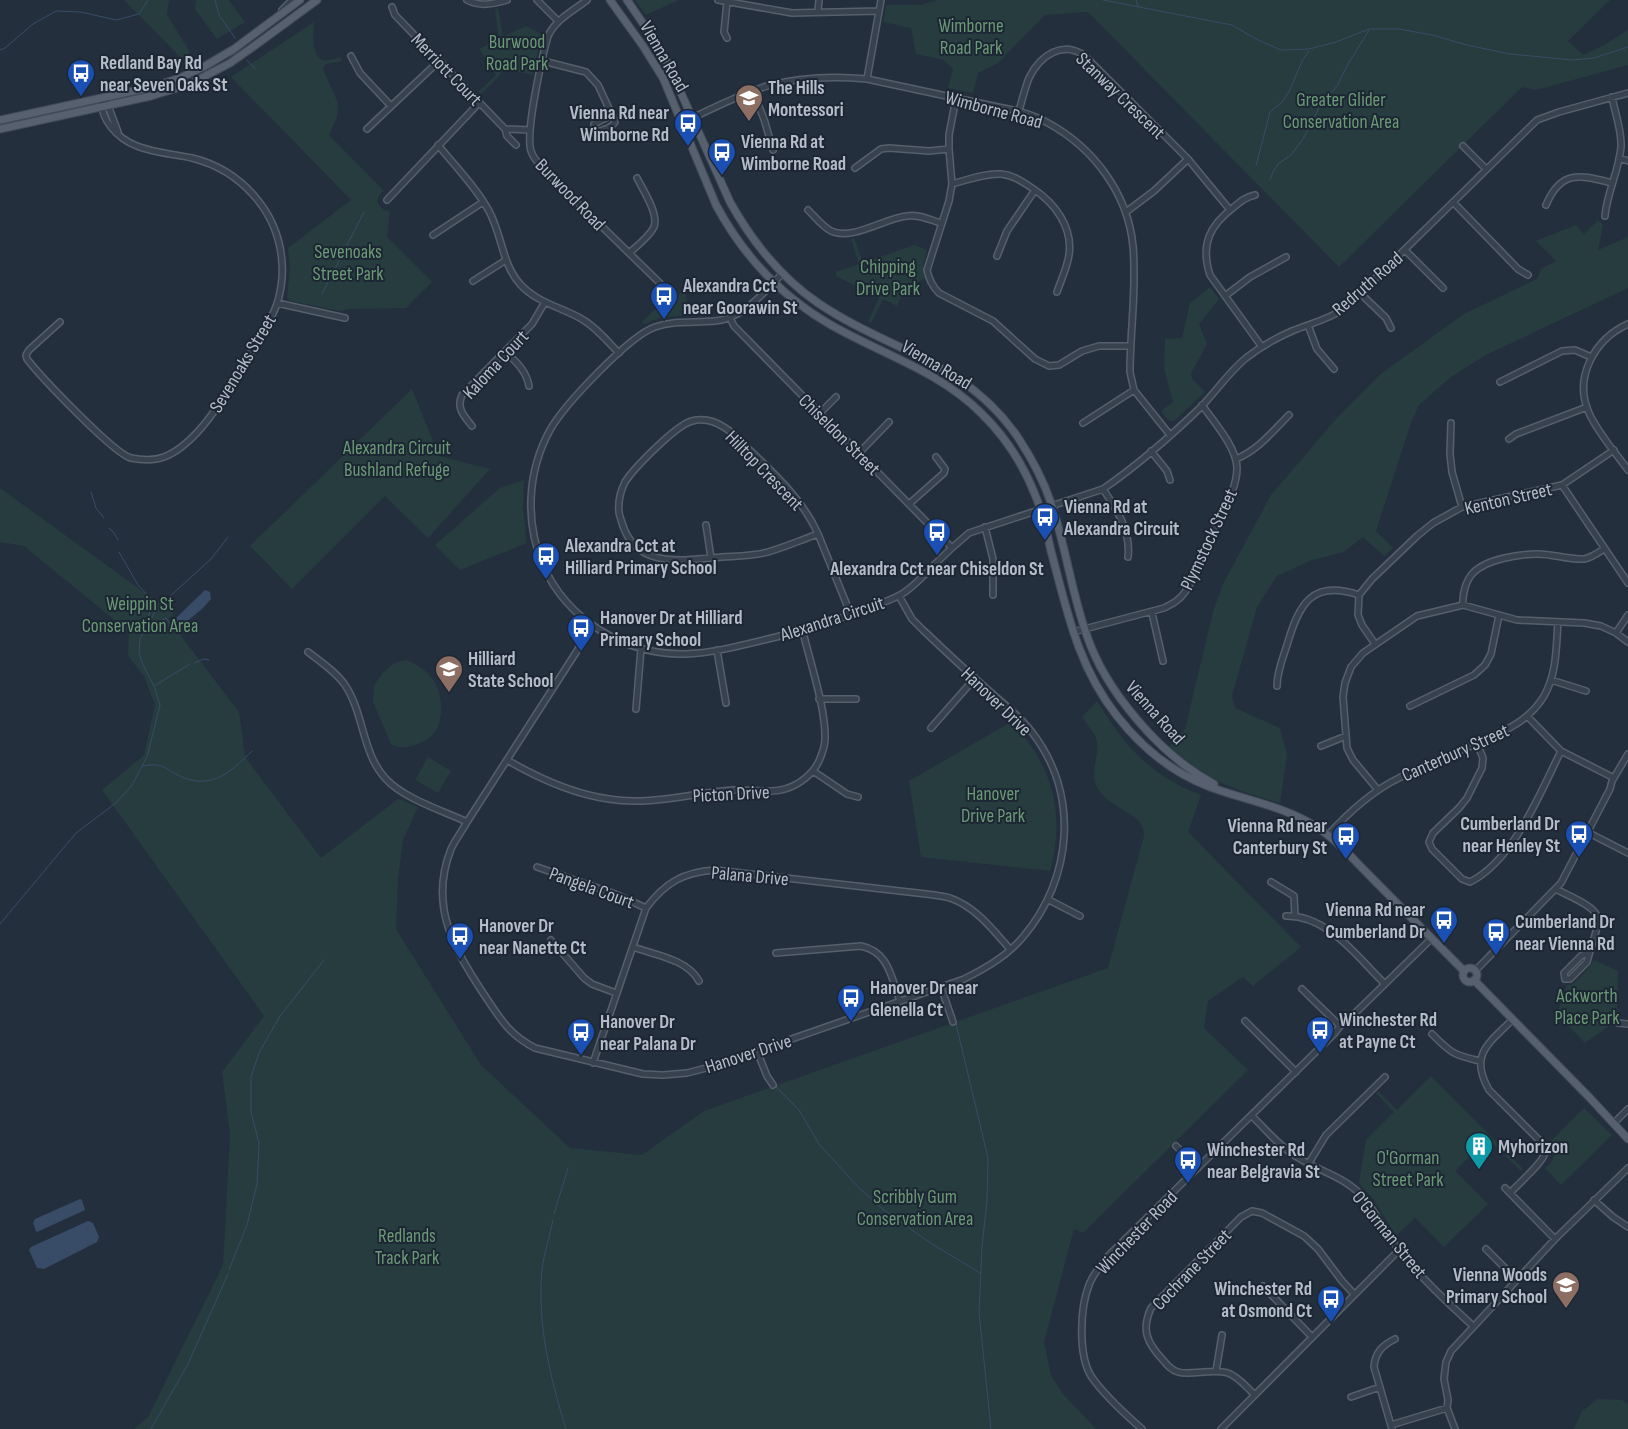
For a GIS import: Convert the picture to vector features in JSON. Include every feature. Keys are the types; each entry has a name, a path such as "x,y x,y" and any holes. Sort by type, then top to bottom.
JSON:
{"main road":[{"path":"0,120 152,87 180,78 234,49 300,0"},
{"path":"0,129 175,90 203,78 250,49 317,0"},
{"name":"Vienna Road","path":"610,0 662,78 716,205 727,224 757,265 774,282 814,315 940,380 972,404 995,428 1016,457 1032,486 1040,508 1073,632 1086,666 1104,700 1135,737 1153,754 1180,772 1212,788 1232,793 1297,817 1328,835 1464,971"},
{"name":"Vienna Road","path":"627,0 668,64 730,202 743,224 782,274 826,307 862,328 944,369 977,393 1003,418 1017,436 1038,471 1052,504 1084,629 1105,677 1133,716 1179,761 1204,779 1232,793"},
{"path":"1471,968 1475,971 1474,980 1468,982 1464,979 1464,971 1471,968"},
{"path":"1474,980 1628,1139"}],"street":[{"path":"278,17 292,0"},
{"path":"467,0 477,5 488,5 507,0"},
{"path":"537,0 558,21"},
{"name":"Burwood Road","path":"587,0 558,21 548,36 530,130 531,150 535,160 670,293"},
{"path":"718,0 753,3 792,13 879,11"},
{"path":"818,11 819,0"},
{"path":"867,79 881,0"},
{"path":"727,2 724,32 727,38"},
{"name":"Merriott Court","path":"392,7 395,15 504,129 507,136 516,145"},
{"name":"Stanway Crescent","path":"1019,111 1029,79 1038,65 1054,51 1073,49 1085,56 1188,159 1230,210"},
{"path":"351,56 354,65 360,73 391,106"},
{"path":"367,129 439,61"},
{"path":"543,61 586,72 598,85 612,115"},
{"name":"Wimborne Road","path":"682,123 766,86 798,79 843,77 867,79 1019,111 1048,122 1076,141 1098,163 1112,183 1126,212 1133,244 1134,263 1130,372 1134,390 1170,435"},
{"path":"753,92 764,119 773,150"},
{"name":"Redruth Road","path":"1052,504 1104,489 1170,435 1202,405 1234,368 1262,347 1292,331 1334,315 1361,294 1537,120 1628,93"},
{"path":"1605,216 1606,203 1621,145 1612,97"},
{"path":"102,98 109,106 120,135"},
{"path":"101,108 102,98"},
{"path":"956,98 949,135 952,184 927,270 929,280 939,293 993,321 1040,362 1049,366 1059,365 1090,348 1099,346 1130,346"},
{"path":"387,200 479,103"},
{"name":"Sevenoaks Street","path":"60,322 29,350 26,355 30,363 110,445 127,457 152,460 174,452 189,440 217,408 267,326 277,303 282,277 280,244 275,227 254,194 229,173 211,164 135,146 120,135 106,120 101,108"},
{"path":"504,129 530,130"},
{"path":"438,145 483,202 493,220 506,260 513,275 521,285 529,293 589,324 619,353"},
{"path":"1463,146 1486,169"},
{"path":"855,168 881,149 929,151 949,149"},
{"path":"1619,158 1628,161"},
{"path":"1126,212 1154,191 1188,159"},
{"path":"952,184 988,175 1000,174 1011,176 1036,190 1055,207 1066,228 1069,253 1057,292"},
{"path":"1546,205 1556,187 1565,180 1575,176 1586,176 1612,183"},
{"path":"629,254 649,234 655,221 654,212 637,178"},
{"path":"997,256 1008,231 1036,190"},
{"path":"1255,195 1247,197 1213,227 1205,253 1210,275 1262,347"},
{"path":"433,236 483,202"},
{"path":"1453,202 1518,269 1528,275"},
{"path":"808,210 827,228 839,233 850,233 908,215 920,216 941,223"},
{"path":"1405,250 1443,288"},
{"path":"1225,296 1250,276 1286,257"},
{"path":"473,281 506,260"},
{"name":"Alexandra Circuit","path":"782,274 746,308 730,318 715,321 663,324 642,333 619,353 570,403 549,431 535,466 531,496 534,538 546,571 562,597 574,610 593,626 616,640 641,649 667,654 687,654 717,650 803,632 899,596 914,585 952,547 969,533 1052,504"},
{"path":"1361,294 1386,318 1391,328"},
{"name":"Kaloma Court","path":"472,426 461,412 460,400 462,395 532,324 545,302"},
{"path":"277,303 345,318"},
{"name":"Chiseldon Street","path":"730,318 734,326 952,547"},
{"path":"1628,324 1606,337 1591,357 1584,383 1587,407 1591,417 1628,470"},
{"path":"1308,325 1317,349 1334,369"},
{"path":"1500,382 1567,350 1575,350 1591,357"},
{"path":"506,351 523,369 529,386"},
{"path":"1083,422 1134,390"},
{"path":"820,414 836,397"},
{"path":"1202,405 1234,452 1236,460 1256,448 1289,415"},
{"path":"1509,439 1516,434 1587,407"},
{"name":"Hilltop Crescent","path":"818,534 766,553 673,561 653,557 642,552 624,532 619,511 621,494 631,474 683,424 692,421 714,422 731,432 792,493 810,518 818,534 851,614"},
{"path":"859,453 889,422"},
{"path":"1451,423 1450,454 1452,472 1462,508"},
{"name":"Kenton Street","path":"1359,595 1372,579 1433,523 1462,508 1562,485 1614,450"},
{"path":"1151,451 1167,471 1170,480"},
{"path":"909,504 944,473 945,469 936,457"},
{"name":"Plymstock Street","path":"1073,632 1152,613 1175,603 1192,582 1212,532 1234,488 1237,468 1236,460"},
{"path":"1562,485 1628,583"},
{"path":"1104,489 1127,532 1130,546 1128,557"},
{"path":"706,525 710,558"},
{"path":"985,527 993,559 993,594"},
{"path":"1463,605 1467,581 1471,574 1485,565 1509,557 1531,554 1583,559 1592,557 1604,548"},
{"path":"1277,686 1277,675 1295,619 1301,608 1319,593 1343,590 1359,595 1358,615 1362,625 1375,644"},
{"name":"Hanover Drive","path":"593,626 466,822 452,849 443,886 445,918 456,947 473,977 503,1022 512,1033 535,1048 643,1074 687,1073 714,1066 964,979 996,961 1010,949 1032,926 1049,900 1062,856 1064,832 1064,810 1056,774 1046,754 1030,730 912,619 899,596"},
{"path":"1378,790 1353,760 1347,748 1343,697 1345,683 1350,667 1363,653 1417,616 1426,612 1463,605 1517,620 1601,626 1616,633 1628,642"},
{"path":"1152,613 1164,662"},
{"path":"1410,706 1474,675 1485,665 1491,654 1500,615"},
{"path":"1616,633 1628,615"},
{"name":"Canterbury Street","path":"1328,835 1378,790 1409,773 1512,728 1527,716 1543,697 1551,680 1555,662 1558,622"},
{"name":"Picton Drive","path":"507,760 550,783 606,799 625,802 734,790 784,790 794,786 813,771 820,758 825,741 825,727 803,632"},
{"path":"636,709 641,649"},
{"path":"717,650 726,703"},
{"path":"308,652 334,673 345,685 374,760 386,780 402,792 466,822"},
{"path":"931,728 975,678"},
{"path":"1551,680 1586,691"},
{"path":"819,699 856,699"},
{"path":"1527,716 1561,751 1614,778"},
{"path":"1321,746 1346,736"},
{"path":"1477,744 1483,758 1482,768 1467,798 1433,833 1430,842 1432,849 1462,879 1470,882 1478,878 1507,850 1519,834 1561,751"},
{"path":"1475,971 1556,889 1628,754"},
{"path":"813,771 847,794 858,797"},
{"path":"1587,832 1628,853"},
{"name":"Pangela Court","path":"537,867 615,894 646,908"},
{"name":"Palana Drive","path":"593,1063 646,908 664,888 682,876 699,871 707,870 950,898 970,908 984,920 1010,949"},
{"path":"1271,882 1294,896 1295,916"},
{"path":"1556,889 1591,908 1596,914 1598,921 1590,951 1587,962 1570,979 1565,978 1564,973 1581,956 1590,951"},
{"path":"1049,900 1080,916"},
{"path":"1286,916 1308,918 1331,930 1384,984"},
{"name":"Winchester Road","path":"1142,1429 1095,1382 1084,1358 1082,1341 1087,1293 1092,1278 1100,1266 1340,1026 1432,938"},
{"path":"551,940 584,978 592,984 616,993"},
{"path":"776,953 861,946 870,948 883,958 900,1001"},
{"path":"633,947 686,966 694,972 699,981"},
{"path":"940,987 953,1022"},
{"path":"1302,989 1340,1026"},
{"path":"1510,1193 1540,1161 1545,1155 1546,1150 1543,1144 1489,1090 1483,1080 1480,1061 1490,1043 1512,1020"},
{"path":"1246,1022 1296,1072"},
{"path":"1618,1023 1628,1024"},
{"path":"1432,1034 1450,1052 1480,1061"},
{"path":"757,1051 763,1068 773,1085"},
{"path":"1309,1163 1326,1135 1385,1077"},
{"path":"1614,1123 1628,1109"},
{"name":"O'Gorman Street","path":"1252,1116 1280,1145 1298,1158 1339,1178 1360,1194 1399,1250 1419,1273 1473,1326"},
{"path":"1176,1146 1198,1168"},
{"path":"1455,1429 1446,1408 1448,1400 1444,1379 1446,1362 1451,1351 1516,1280 1628,1168"},
{"path":"1505,1188 1556,1239"},
{"path":"1594,1200 1628,1227"},
{"name":"Cochrane Street","path":"1255,1395 1237,1378 1228,1374 1216,1371 1179,1373 1170,1368 1152,1348 1146,1335 1146,1319 1151,1308 1246,1214 1252,1211 1262,1213 1304,1236 1318,1249 1354,1294"},
{"path":"1486,1249 1516,1280"},
{"path":"1221,1429 1399,1250"},
{"path":"1263,1286 1312,1337"},
{"path":"1216,1371 1222,1335"},
{"path":"1395,1339 1386,1343 1374,1359 1374,1367 1391,1427 1446,1408"},
{"path":"1351,1397 1380,1387"}],"green space":[{"path":"124,0 169,0 167,15 190,52 182,59"},
{"path":"196,0 229,0 245,22 217,39 195,9"},
{"path":"635,0 679,0 646,15"},
{"name":"Greater Glider Conservation Area","path":"937,0 1610,0 1568,41 1583,55 1628,30 1628,65 1536,90 1522,87 1339,267 1088,12 1045,15 998,63 978,73 973,93 948,88 953,69 944,60 916,54 911,28 883,22 886,5 920,5"},
{"name":"Burwood Road Park","path":"498,8 503,37 526,26 541,34 533,75 504,69 481,94 478,92 496,75 479,49 499,39 495,9"},
{"name":"Sevenoaks Street Park","path":"314,22 314,49 316,54 323,60 332,60 340,57 342,61 326,64 323,69 338,103 337,117 329,135 384,191 378,197 378,202 384,210 390,210 387,237 432,282 406,308 349,309 339,311 291,301 287,298 290,268 288,248 351,200 231,77"},
{"path":"1598,220 1603,225 1598,250 1628,237 1628,288 1486,355 1451,377 1419,405 1411,423 1376,531 1393,548 1384,556 1363,537 1344,552 1312,560 1277,576 1257,607 1232,696 1235,708 1280,728 1287,755 1280,803 1234,788 1194,768 1169,747 1185,729 1213,612 1223,584 1271,495 1336,419 1382,373 1464,314 1537,279 1541,269 1556,261 1536,241 1576,225 1584,234"},
{"name":"Chipping Drive Park","path":"854,238 863,263 914,245 927,250 923,265 925,278 903,291 897,306 883,299 871,323 868,322 879,298 836,276 836,272 859,264 851,239"},
{"path":"686,286 687,315 662,317 644,324 642,322 664,300 674,299"},
{"path":"1210,287 1219,299 1199,324 1207,344 1191,373 1192,379 1205,392 1174,421 1169,421 1161,411 1173,402 1164,368 1165,339 1182,338 1190,303"},
{"name":"Alexandra Circuit Bushland Refuge","path":"412,389 439,456 490,469 428,538 385,496 292,589 250,546"},
{"name":"Alexandra Circuit Bushland Refuge","path":"524,480 523,509 527,543 460,570 435,545 500,488"},
{"path":"0,488 174,614 168,619 239,712 245,757 321,858 398,799 418,807 403,840 398,879 396,929 481,1065 570,1148 642,1155 704,1111 1108,968 1144,836 1143,828 1139,821 1104,796 1095,782 1094,769 1097,742 1094,734 1082,717 1097,701 1118,732 1140,758 1167,778 1201,795 1188,832 1301,947 1253,986 1243,977 1208,1001 1204,1028 1248,1070 1083,1233 1074,1229 1044,1342 1051,1375 1063,1394 1096,1429 134,1429 148,1417 223,1265 230,1135 222,1072 264,1016 102,790 144,755 155,705 144,676 128,656 129,632 24,546 0,542"},
{"path":"406,660 421,668 431,677 437,687 441,700 441,715 437,728 428,738 410,746 398,747 391,744 373,702 374,685 394,663"},
{"name":"Hanover Drive Park","path":"1011,722 1037,755 1046,772 1052,790 1056,810 1056,829 1055,850 1050,871 921,857 909,781"},
{"path":"428,757 451,771 438,793 415,780"},
{"name":"Ackworth Place Park","path":"1594,960 1618,971 1617,1013 1609,1018 1608,1027 1585,1043 1557,1014 1567,985 1572,985"},
{"name":"O'Gorman Street Park","path":"1431,1076 1523,1169 1521,1171 1488,1139 1455,1171 1488,1204 1444,1247 1415,1218 1396,1236 1374,1200 1359,1183 1366,1140 1394,1112 1376,1093 1378,1091 1397,1110"},
{"path":"1584,1108 1612,1135 1561,1185 1545,1168 1554,1156 1551,1141"},
{"path":"1598,1399 1622,1400 1628,1404 1628,1429 1574,1429 1582,1411"}],"water":[{"path":"205,590 210,592 211,599 181,626 176,624 176,618"},
{"path":"80,1199 85,1210 36,1231 33,1223 35,1219"},
{"path":"88,1221 93,1223 99,1237 97,1242 44,1269 37,1268 29,1250 31,1247"}],"waterway":[{"path":"0,50 5,48 33,24 56,11 81,12 116,20 139,14 148,0"},
{"path":"215,0 219,15 235,38"},
{"path":"1103,0 1232,25 1256,39 1281,50 1309,49 1336,42 1369,29 1399,29 1510,54 1573,60 1594,58 1628,47"},
{"path":"1136,0 1138,6"},
{"path":"1270,180 1278,164 1291,155 1303,139 1321,104 1337,86 1369,30"},
{"path":"1256,166 1270,112 1282,102 1290,90 1302,61 1309,51"},
{"path":"247,60 255,69"},
{"path":"322,294 364,212"},
{"path":"91,492 96,508 104,518"},
{"path":"109,528 118,540"},
{"path":"0,924 76,833 117,802 132,785 147,757 160,705 154,686 139,653 140,639 157,608 211,559 228,537"},
{"path":"119,552 138,585 151,599 152,604 145,629"},
{"path":"145,630 166,618 172,626 176,624"},
{"path":"194,663 204,659 209,660"},
{"path":"154,686 190,664"},
{"path":"142,766 160,766 182,777 193,780 212,780 229,771 252,751"},
{"path":"229,1270 247,1225 257,1184 259,1143 251,1112 251,1077 259,1053 280,1016 324,960"},
{"path":"956,1024 988,1158 987,1201 982,1246 979,1312 991,1429"},
{"path":"775,1086 799,1110 819,1144 859,1188 884,1210 929,1242 980,1273"},
{"path":"554,1214 568,1168"},
{"path":"553,1220 542,1269 541,1310 550,1370 566,1429"},
{"path":"151,1429 188,1364 228,1274"}],"place":[{"name":"Redland Bay Rd near Seven Oaks St","path":"81,97"},
{"name":"The Hills Montessori","path":"749,122"},
{"name":"Vienna Rd near Wimborne Rd","path":"688,147"},
{"name":"Vienna Rd at Wimborne Road","path":"722,176"},
{"name":"Alexandra Cct near Goorawin St","path":"664,320"},
{"name":"Vienna Rd at Alexandra Circuit","path":"1045,541"},
{"name":"Alexandra Cct near Chiseldon St","path":"937,556"},
{"name":"Alexandra Cct at Hilliard Primary School","path":"546,580"},
{"name":"Hanover Dr at Hilliard Primary School","path":"581,652"},
{"name":"Hilliard State School","path":"449,693"},
{"name":"Cumberland Dr near Henley St","path":"1579,858"},
{"name":"Vienna Rd near Canterbury St","path":"1346,860"},
{"name":"Vienna Rd near Cumberland Dr","path":"1444,944"},
{"name":"Cumberland Dr near Vienna Rd","path":"1496,956"},
{"name":"Hanover Dr near Nanette Ct","path":"460,960"},
{"name":"Hanover Dr near Glenella Ct","path":"851,1022"},
{"name":"Winchester Rd at Payne Ct","path":"1320,1054"},
{"name":"Hanover Dr near Palana Dr","path":"581,1056"},
{"name":"Myhorizon","path":"1479,1170"},
{"name":"Winchester Rd near Belgravia St","path":"1188,1184"},
{"name":"Vienna Woods Primary School","path":"1566,1309"},
{"name":"Winchester Rd at Osmond Ct","path":"1331,1323"}],"park label":[{"name":"Wimborne Road Park","path":"971,36"},
{"name":"Weippin St Conservation Area","path":"140,614"},
{"name":"Scribbly Gum Conservation Area","path":"915,1207"},
{"name":"Redlands Track Park","path":"407,1246"}]}
